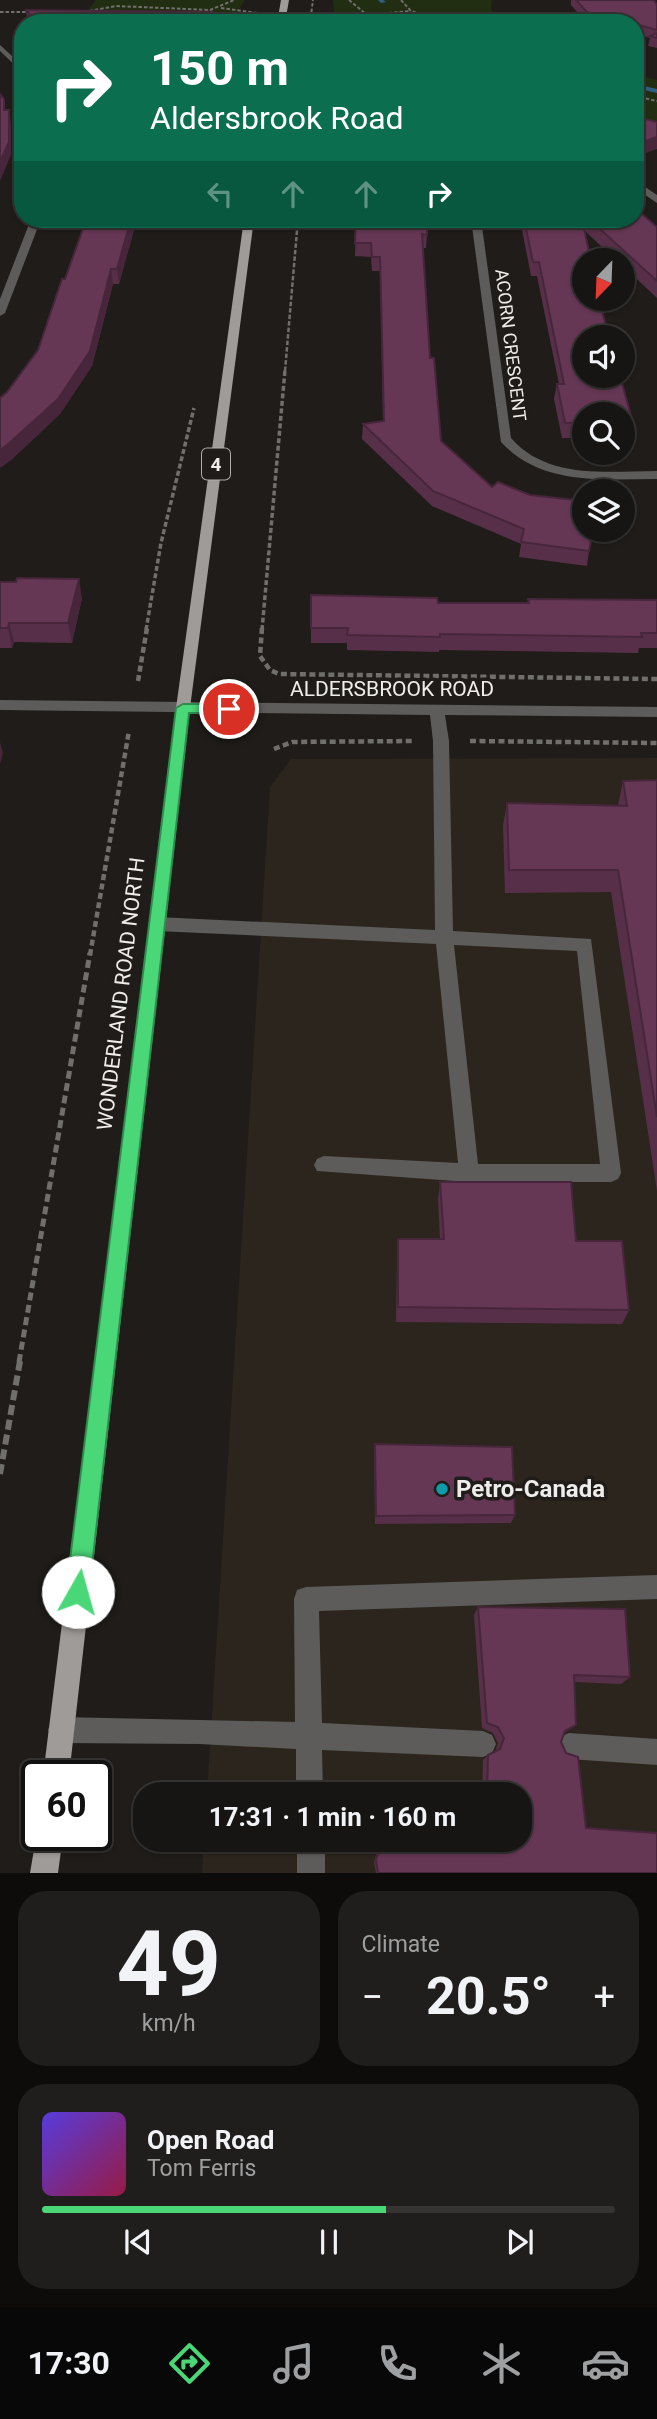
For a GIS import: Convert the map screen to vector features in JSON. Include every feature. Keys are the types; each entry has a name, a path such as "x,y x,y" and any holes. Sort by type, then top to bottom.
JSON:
{"main road":[{"name":"WONDERLAND ROAD NORTH","path":"58,1760 183,708 248,228"},
{"path":"44,1873 47,1851"}],"street":[{"path":"0,47 14,62"},
{"path":"0,313 33,228"},
{"name":"ACORN CRESCENT","path":"478,228 505,439 512,450 529,461 556,470 657,475"},
{"name":"ALDERSBROOK ROAD","path":"0,705 657,712"},
{"path":"437,710 444,937 469,1173"},
{"path":"157,924 585,944 611,1173 469,1173 324,1165"},
{"path":"310,1782 306,1599 657,1587"},
{"path":"61,1730 199,1731 483,1744"},
{"path":"569,1746 657,1752"},
{"path":"311,1852 312,1873"}],"path":[{"path":"349,0 366,14"},
{"path":"401,0 411,11"},
{"path":"217,8 233,1 238,10"},
{"path":"76,13 117,6 162,11 217,8 262,14"},
{"path":"378,14 411,11 420,14"},
{"path":"0,12 40,12"},
{"path":"297,228 260,656 270,670 279,674 657,679"},
{"path":"0,1474 161,543 197,397"}],"shaded area":[{"path":"657,758 657,1873 202,1873 203,1852 532,1852 532,1782 208,1782 270,787 291,759"}],"green space":[{"path":"96,0 245,0 237,12 87,11"},
{"path":"333,0 492,0 491,10 497,14 334,14"},
{"path":"644,76 657,80 657,128 644,121"}],"building":[{"path":"576,0 654,0 657,5 657,30 644,26 644,14 587,12"},
{"path":"26,10 213,12 212,14 30,14"},
{"path":"0,94 4,99 4,110 9,110 9,142 0,162"},
{"path":"644,118 657,122 657,137 644,142"},
{"path":"644,216 657,227 657,281 635,261 635,248 621,248 599,228 644,228"},
{"path":"83,228 128,228 117,269 111,269 90,351 58,399 0,450 0,398 38,350 62,279 65,279"},
{"path":"356,228 427,228 427,235 422,234 430,358 434,358 441,441 492,487 498,482 530,495 572,500 572,542 591,542 589,551 521,542 524,529 433,491 363,424 384,421 380,257 372,257 371,243 355,243"},
{"path":"526,228 584,228 588,248 572,248 572,312 602,312 606,325 572,325 572,388 623,388 627,402 572,402 572,423 565,423 557,384 564,384 539,262 533,262"},
{"path":"17,578 79,579 68,623 9,623 8,628 0,628 0,582 16,582"},
{"path":"311,595 437,598 438,603 529,603 528,599 657,600 657,633 641,633 642,637 347,635 348,628 311,628"},
{"path":"657,780 657,1117 618,870 509,870 507,803 627,806 623,781"},
{"path":"440,1182 571,1182 576,1241 622,1241 629,1310 398,1307 398,1239 444,1239"},
{"name":"Petro-Canada","path":"375,1444 512,1447 515,1515 376,1516"},
{"path":"478,1607 625,1609 630,1677 574,1675 576,1725 565,1731 561,1742 566,1753 578,1757 586,1828 657,1833 657,1873 378,1873 376,1860 378,1852 532,1852 532,1782 487,1782 488,1755 500,1749 504,1738 498,1727 487,1723"}],"waterway":[{"path":"644,88 657,91"}],"place":[{"name":"Petro-Canada","path":"442,1489"}],"route":[{"path":"78,1592 183,708 229,709"}]}
